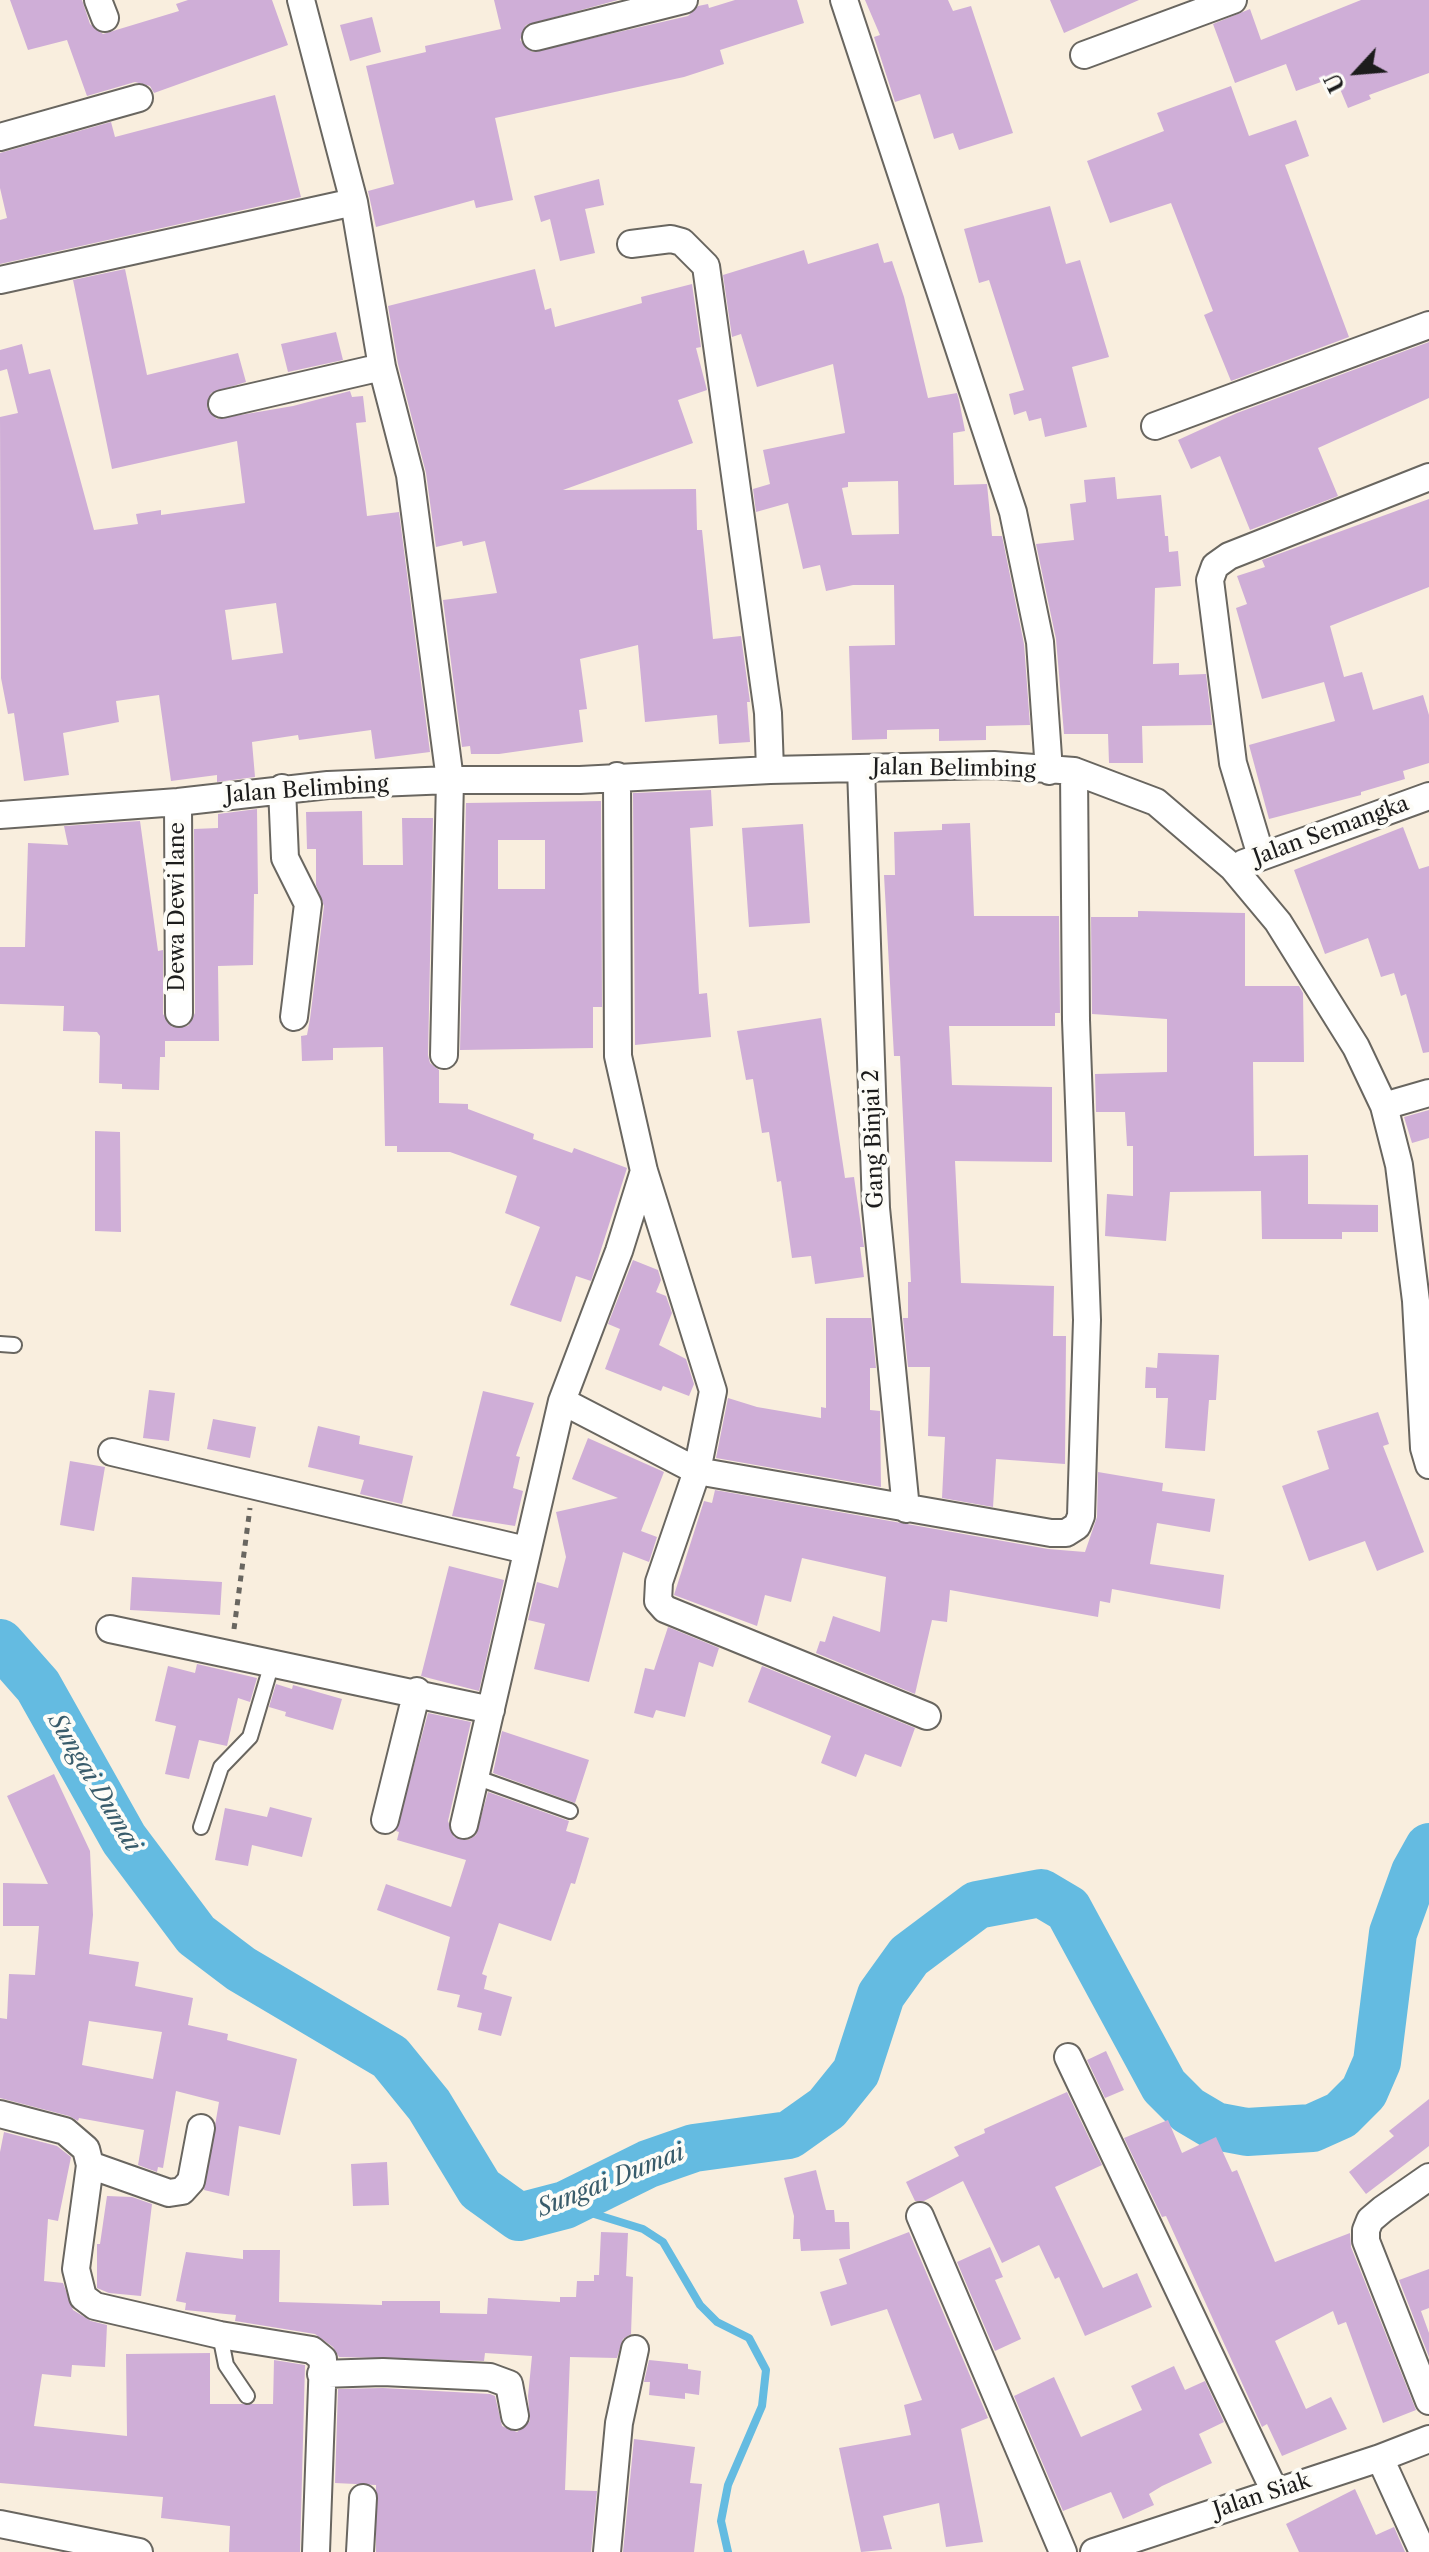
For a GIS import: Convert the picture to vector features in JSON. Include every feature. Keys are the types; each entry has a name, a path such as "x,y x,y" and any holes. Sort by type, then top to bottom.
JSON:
{"street":[{"path":"301,0 354,202 382,367 410,475 450,780 444,1055"},
{"path":"536,37 684,0"},
{"path":"562,1401 697,1471 1051,1533 1066,1533 1077,1526 1081,1516 1087,1320 1076,1020 1061,771 1040,642 1013,512 844,0"},
{"path":"1084,55 1233,0"},
{"path":"0,137 139,98"},
{"path":"0,280 354,202"},
{"path":"631,244 671,239 682,242 706,266 768,713 770,770"},
{"path":"1155,426 1429,325"},
{"path":"222,404 382,367"},
{"path":"1261,856 1233,763 1210,580 1215,566 1229,556 1429,477"},
{"name":"Jalan Belimbing","path":"0,815 178,802 282,788 450,780 580,780 770,770 994,765 1061,771 1156,802 1232,867 1278,922 1324,991 1356,1047 1384,1106 1399,1165 1416,1301 1426,1402 1424,1448 1429,1465"},
{"name":"Gang Binjai 2","path":"861,768 876,1208 906,1509"},
{"path":"617,776 617,1043 644,1171 712,1384 697,1471 657,1591 663,1607 927,1716"},
{"path":"282,788 285,858 308,904 294,1017"},
{"name":"Jalan Semangka","path":"1232,867 1429,796"},
{"name":"Dewa Dewi lane","path":"178,802 179,1013"},
{"path":"1384,1106 1429,1093"},
{"path":"464,1825 562,1401 619,1251 644,1171"},
{"path":"112,1452 526,1550"},
{"path":"110,1629 417,1691 491,1710"},
{"path":"385,1820 417,1691"},
{"path":"1068,2057 1275,2492"},
{"path":"0,2114 65,2131 78,2139 90,2165 76,2269 83,2297 95,2306 220,2335 312,2350 323,2359 316,2552"},
{"path":"90,2165 169,2193 182,2191 191,2181 201,2128"},
{"path":"1429,2177 1370,2220 1366,2241 1429,2401"},
{"path":"920,2216 1063,2552"},
{"path":"607,2552 619,2423 635,2349"},
{"path":"321,2374 383,2372 490,2377 509,2384 515,2416"},
{"name":"Jalan Siak","path":"1094,2552 1136,2546 1275,2492 1429,2439"},
{"path":"1380,2458 1423,2552"},
{"path":"360,2552 363,2498"},
{"path":"0,2524 139,2552"}],"lane":[{"path":"201,1827 221,1767 250,1737 272,1663"},
{"path":"475,1777 570,1811"},
{"path":"220,2335 226,2365 247,2396"}],"path":[{"path":"230,1654 253,1484"}],"building":[{"path":"10,0 82,0 90,24 103,34 179,11 176,4 188,0 272,0 288,45 154,93 150,86 135,82 87,96 67,40 28,50"},
{"path":"494,0 618,0 526,25 520,40 532,52 688,16 698,6 708,4 709,8 735,0 797,0 804,23 720,50 724,64 684,77 495,118 513,200 476,208 474,200 376,227 368,191 394,184 366,66 426,52 425,46 501,29"},
{"path":"865,0 948,0 953,11 971,6 1013,133 959,150 953,133 934,139 920,94 895,102 874,37 880,35"},
{"path":"1050,0 1139,0 1064,33"},
{"path":"1361,0 1429,0 1429,73 1369,95 1371,99 1348,108 1335,77 1296,91 1286,64 1235,83 1213,24 1250,9 1261,40"},
{"path":"372,17 381,52 350,61 340,25"},
{"path":"1231,86 1249,136 1296,120 1309,156 1285,165 1349,337 1231,381 1204,315 1213,311 1171,203 1110,223 1087,161 1164,131 1157,113"},
{"path":"275,95 301,197 0,264 0,220 7,218 0,188 0,153 111,122 115,137"},
{"path":"599,179 604,205 585,209 595,253 560,261 550,219 541,222 534,196"},
{"path":"1050,206 1066,264 1080,260 1109,357 1072,367 1087,427 1045,437 1041,418 1029,421 1026,411 1014,415 1009,394 1024,390 989,280 979,283 964,229"},
{"path":"878,243 884,263 892,261 904,297 928,398 957,393 965,431 953,433 954,485 987,484 992,536 1002,536 1024,644 1030,725 986,726 986,740 939,741 939,729 887,730 887,739 852,740 849,646 895,645 894,585 853,585 826,591 820,565 803,569 788,503 756,512 753,489 770,484 763,450 845,433 833,364 757,387 741,334 732,337 723,275 804,250 808,264","holes":["898,481 899,534 852,535 842,488 848,487 848,482"]},
{"path":"125,269 147,375 238,353 246,382 211,393 207,408 217,419 293,406 350,391 352,397 363,396 366,422 356,423 367,516 399,512 430,752 375,759 371,730 299,740 298,735 252,742 255,777 217,782 217,775 171,781 159,695 116,701 119,722 63,733 69,775 24,781 14,713 8,714 1,678 0,417 18,413 7,369 0,371 0,350 22,344 29,374 50,369 94,530 138,524 136,514 161,510 161,515 245,503 237,441 112,469 73,280","holes":["276,603 283,653 232,660 225,610"]},
{"path":"535,269 545,310 551,308 555,327 642,303 641,297 692,284 701,347 696,348 707,390 678,400 693,443 563,490 696,489 697,530 702,530 713,639 741,636 750,702 747,702 750,742 719,744 717,715 645,722 638,645 580,659 587,709 579,710 583,742 499,754 471,754 470,746 462,747 443,600 497,593 485,541 463,546 462,541 436,547 426,473 398,364 388,306"},
{"path":"336,332 343,360 288,372 281,344"},
{"path":"1429,342 1429,398 1318,448 1338,496 1250,530 1220,456 1191,469 1178,440 1237,413"},
{"path":"1115,477 1117,499 1161,495 1165,536 1168,536 1169,552 1178,551 1181,586 1155,588 1153,664 1179,663 1179,675 1206,674 1212,725 1142,726 1143,763 1109,763 1108,734 1064,734 1056,639 1036,544 1074,540 1070,504 1086,502 1084,480"},
{"path":"1429,499 1429,587 1330,626 1344,677 1362,672 1373,710 1423,695 1429,715 1429,763 1403,771 1405,779 1361,792 1361,795 1269,819 1249,745 1335,721 1324,682 1262,699 1236,608 1247,604 1237,576 1265,567 1262,560"},
{"path":"711,790 713,826 690,828 699,994 707,993 711,1037 635,1045 633,793"},
{"path":"601,801 602,1007 593,1007 593,1048 460,1050 466,803","holes":["498,840 545,840 545,889 498,889"]},
{"path":"257,809 258,894 254,894 253,965 218,966 219,1041 165,1041 165,1057 160,1057 159,1090 122,1089 122,1084 99,1083 100,1036 97,1032 63,1031 64,1006 0,1004 0,947 25,947 28,843 68,845 64,826 140,821 158,951 163,950 163,1014 172,1027 188,1026 195,1013 194,829 218,828 218,814"},
{"path":"362,811 363,865 403,865 402,818 433,818 428,1055 430,1063 439,1070 439,1103 468,1104 468,1109 534,1134 533,1139 572,1153 574,1148 627,1168 591,1281 576,1276 561,1322 510,1305 540,1227 505,1213 517,1176 450,1152 397,1152 397,1146 385,1146 383,1047 333,1048 333,1060 302,1061 301,1036 307,1035 310,1019 324,906 316,885 316,849 307,849 306,812"},
{"path":"970,823 974,916 1059,916 1060,1013 1055,1013 1055,1026 949,1026 952,1085 1052,1087 1052,1162 955,1161 961,1283 1054,1286 1053,1336 1066,1336 1065,1464 996,1459 993,1507 942,1498 945,1437 928,1436 930,1367 908,1367 903,1318 908,1318 908,1282 911,1282 900,1056 894,1056 884,875 895,875 894,832 942,830 942,824"},
{"path":"803,824 810,923 749,927 742,828"},
{"path":"1403,827 1419,869 1429,866 1429,1052 1423,1053 1406,994 1401,996 1394,973 1381,977 1368,938 1325,954 1294,870"},
{"path":"1138,911 1245,913 1245,986 1299,986 1303,993 1304,1062 1253,1062 1254,1156 1308,1155 1308,1204 1378,1205 1378,1232 1342,1232 1342,1239 1262,1239 1261,1191 1170,1192 1166,1241 1105,1236 1107,1194 1133,1196 1133,1146 1127,1146 1125,1112 1096,1112 1095,1074 1167,1072 1167,1019 1092,1014 1091,917 1138,917"},
{"path":"821,1018 845,1178 854,1177 864,1247 860,1247 864,1277 815,1284 811,1256 792,1258 781,1181 777,1182 769,1132 762,1133 753,1079 746,1080 737,1031"},
{"path":"1429,1110 1429,1138 1412,1143 1404,1117"},
{"path":"95,1131 120,1132 121,1232 95,1231"},
{"path":"633,1260 658,1270 661,1280 656,1292 666,1296 672,1313 659,1345 686,1359 694,1384 689,1396 663,1386 661,1391 605,1369 620,1329 608,1324"},
{"path":"826,1318 871,1318 876,1368 870,1368 870,1410 880,1411 881,1487 716,1458 728,1398 757,1407 821,1418 821,1407 826,1408"},
{"path":"1158,1353 1219,1355 1216,1400 1209,1400 1205,1451 1165,1448 1168,1398 1156,1398 1156,1388 1145,1388 1146,1367 1157,1368"},
{"path":"149,1390 175,1393 169,1441 143,1438"},
{"path":"483,1391 534,1403 516,1456 520,1457 513,1488 523,1491 515,1526 452,1516"},
{"path":"1378,1412 1389,1444 1383,1446 1424,1552 1377,1571 1365,1541 1309,1561 1282,1486 1329,1469 1317,1431"},
{"path":"213,1419 256,1427 250,1458 207,1449"},
{"path":"318,1426 360,1436 359,1444 413,1456 402,1504 360,1494 364,1480 308,1467"},
{"path":"588,1438 664,1472 641,1531 657,1537 649,1562 623,1552 589,1682 534,1669 545,1624 528,1620 537,1582 558,1588 566,1557 556,1512 618,1498 572,1479"},
{"path":"70,1461 105,1467 94,1531 60,1525"},
{"path":"1098,1472 1163,1483 1162,1491 1215,1499 1210,1532 1157,1523 1150,1564 1224,1575 1220,1609 1112,1589 1110,1603 1100,1601 1098,1617 950,1590 947,1622 932,1620 915,1694 816,1653 820,1641 825,1642 833,1616 880,1632 886,1577 802,1558 791,1602 765,1595 757,1626 674,1595 704,1501 712,1503 715,1490 1048,1549 1085,1552 1097,1517"},
{"path":"449,1566 504,1580 479,1691 421,1676"},
{"path":"132,1577 222,1582 220,1615 130,1610"},
{"path":"668,1627 719,1648 713,1667 699,1662 685,1717 656,1710 653,1718 634,1713 645,1668 654,1670"},
{"path":"197,1664 257,1678 250,1702 238,1698 227,1746 199,1740 189,1779 165,1774 176,1726 155,1721 168,1666 195,1673"},
{"path":"762,1666 915,1728 901,1767 865,1754 856,1777 821,1763 831,1736 748,1702"},
{"path":"276,1684 292,1689 293,1685 342,1699 333,1730 285,1716 286,1712 269,1707"},
{"path":"428,1713 471,1722 448,1821 454,1837 468,1840 476,1835 488,1792 569,1821 566,1831 589,1838 575,1884 571,1883 551,1941 499,1923 482,1974 487,1976 484,1989 512,1997 501,2036 478,2030 482,2013 457,2007 460,1995 437,1990 450,1937 377,1910 386,1884 451,1907 466,1860 397,1840 399,1832 396,1831"},
{"path":"502,1731 589,1760 575,1803 493,1773"},
{"path":"54,1774 90,1851 93,1915 89,1954 139,1962 135,1986 193,1998 188,2025 228,2034 227,2040 297,2059 280,2135 239,2126 229,2196 204,2190 219,2102 176,2091 163,2168 158,2167 157,2172 138,2165 144,2130 79,2118 78,2121 0,2098 0,2018 7,2019 9,1974 35,1975 39,1926 3,1926 3,1883 48,1884 7,1796","holes":["89,2021 162,2032 153,2079 82,2065"]},
{"path":"270,1807 312,1818 302,1857 252,1845 248,1866 215,1860 225,1808 267,1817"},
{"path":"1106,2051 1124,2090 1105,2098 1087,2060"},
{"path":"1067,2092 1102,2165 1055,2187 1103,2288 1137,2273 1152,2307 1085,2336 1059,2277 1055,2279 1039,2245 1002,2263 963,2181 924,2201 915,2201 906,2182 959,2156 954,2147 985,2133 984,2129"},
{"path":"1429,2099 1429,2146 1366,2194 1349,2172 1394,2136 1389,2131"},
{"path":"1168,2120 1182,2153 1216,2137 1232,2172 1237,2170 1275,2262 1350,2233 1351,2247 1416,2410 1383,2423 1346,2322 1338,2325 1333,2311 1275,2341 1306,2409 1331,2397 1347,2429 1282,2456 1267,2424 1262,2427 1166,2216 1162,2217 1124,2138"},
{"path":"4,2132 57,2146 71,2157 58,2221 48,2219 44,2281 63,2283 73,2310 91,2321 107,2325 105,2367 72,2365 71,2377 42,2374 34,2426 127,2436 126,2354 210,2353 210,2404 273,2404 274,2360 305,2365 300,2552 229,2552 230,2526 161,2518 163,2497 0,2483 0,2152"},
{"path":"387,2162 389,2205 353,2206 351,2164"},
{"path":"816,2170 826,2210 834,2210 835,2222 849,2222 850,2249 801,2251 800,2239 793,2239 794,2216 784,2178"},
{"path":"107,2196 132,2197 152,2204 141,2296 109,2293 97,2288 97,2244 100,2244"},
{"path":"601,2232 628,2233 626,2276 633,2277 631,2334 623,2339 617,2358 570,2357 565,2490 597,2491 591,2552 376,2552 376,2485 335,2483 338,2389 383,2388 490,2394 495,2396 502,2426 517,2432 530,2421 528,2396 532,2356 485,2353 484,2361 339,2357 333,2347 315,2334 235,2321 236,2315 185,2310 186,2303 176,2301 186,2252 243,2259 243,2250 280,2250 279,2302 382,2305 382,2301 440,2301 440,2313 487,2314 488,2298 560,2302 560,2297 576,2297 577,2281 594,2281 594,2275 599,2275"},
{"path":"909,2232 988,2418 961,2429 983,2542 946,2547 939,2503 883,2516 892,2549 861,2552 839,2448 911,2435 904,2405 922,2400 887,2309 831,2326 820,2292 847,2284 839,2259"},
{"path":"990,2247 1003,2277 995,2280 1021,2339 995,2351 957,2262"},
{"path":"1429,2269 1429,2308 1421,2311 1429,2333 1429,2357 1399,2280"},
{"path":"649,2360 688,2364 688,2369 701,2371 699,2395 685,2393 685,2399 649,2395 650,2382 644,2382"},
{"path":"1174,2366 1185,2390 1205,2381 1224,2422 1199,2434 1212,2463 1149,2494 1154,2505 1123,2519 1111,2492 1063,2511 1014,2396 1054,2377 1081,2437 1142,2410 1131,2386"},
{"path":"634,2439 695,2447 690,2483 702,2484 694,2552 623,2552"},
{"path":"1355,2489 1376,2535 1394,2527 1405,2552 1299,2552 1286,2524"}],"waterway":[{"name":"Sungai Dumai","path":"0,1643 38,1686 124,1839 196,1935 241,1969 390,2057 429,2105 480,2189 519,2217 565,2205 648,2164 694,2148 789,2135 827,2108 856,2072 881,1995 909,1956 977,1905 1041,1893 1068,1909 1164,2086 1188,2110 1215,2126 1247,2132 1312,2128 1341,2115 1364,2092 1377,2062 1393,1933 1415,1872 1429,1847"},
{"path":"565,2205 643,2229 663,2242 700,2305 717,2322 749,2338 766,2370 762,2406 728,2485 721,2521 728,2552"}]}
